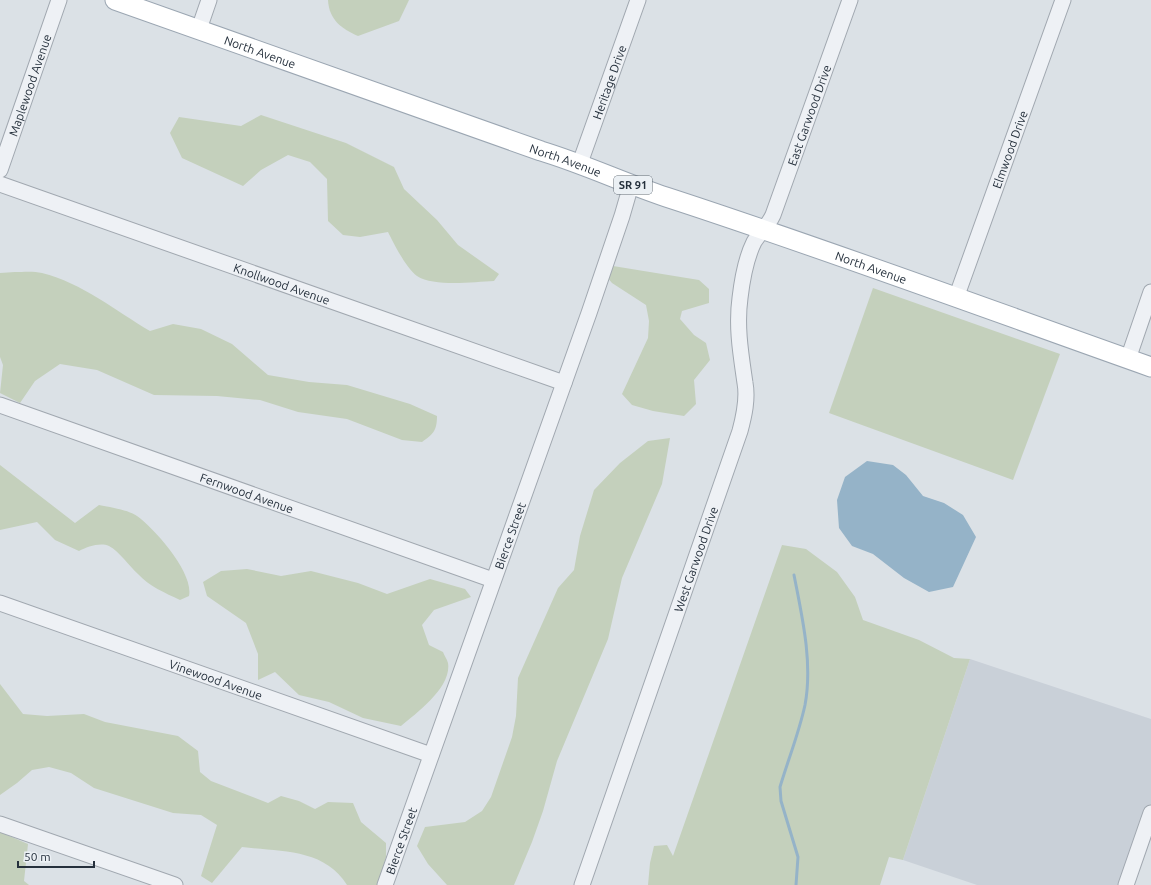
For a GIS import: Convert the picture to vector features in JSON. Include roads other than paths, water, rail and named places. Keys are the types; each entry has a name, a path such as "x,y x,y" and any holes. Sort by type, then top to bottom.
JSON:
{"main road":[{"name":"North Avenue","path":"115,0 541,151 580,163 631,185 765,230 1151,367"}],"street":[{"name":"Maplewood Avenue","path":"0,170 59,0"},
{"path":"199,29 209,0"},
{"name":"Heritage Drive","path":"580,163 638,0"},
{"name":"East Garwood Drive","path":"765,230 773,215 850,0"},
{"name":"Elmwood Drive","path":"956,298 1063,0"},
{"name":"Knollwood Avenue","path":"0,184 564,384"},
{"name":"Bierce Street","path":"385,885 564,384 620,224 631,185"},
{"name":"West Garwood Drive","path":"582,885 740,431 746,400 745,374 738,331 740,298 754,243 765,230"},
{"path":"1128,359 1151,292"},
{"name":"Fernwood Avenue","path":"0,405 493,580"},
{"name":"Vinewood Avenue","path":"0,603 431,755"},
{"path":"1126,885 1151,813"},
{"path":"0,824 175,885"}],"water":[{"path":"867,461 893,465 906,475 923,496 944,503 963,515 976,537 953,587 929,592 904,578 873,554 852,546 839,528 837,500 845,477"}],"waterway":[{"path":"794,575 806,640 808,673 807,689 800,726 780,787 781,801 798,857 796,885"}]}
